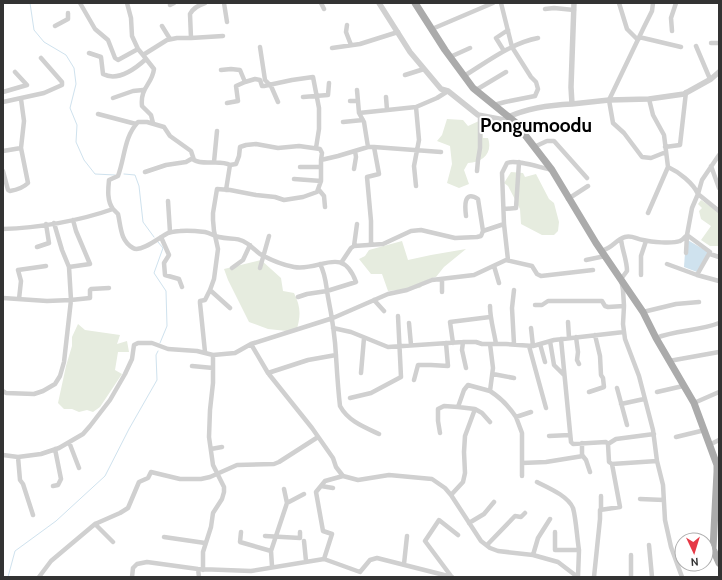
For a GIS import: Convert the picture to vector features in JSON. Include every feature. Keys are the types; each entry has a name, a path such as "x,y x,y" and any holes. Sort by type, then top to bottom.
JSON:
{"main road":[{"path":"414,3 464,76 476,90 515,122 552,170 568,199 603,254 643,312 656,338 694,403 716,464 716,544 713,549 719,563"}],"street":[{"path":"80,3 95,30 108,40 115,58 118,60 138,50"},
{"path":"127,3 131,33 138,50 154,69 151,78 143,90 141,98 142,106 151,115 152,124"},
{"path":"191,38 190,14 199,4 205,3"},
{"path":"224,3 227,22"},
{"path":"321,3 324,9"},
{"path":"379,3 410,52 441,89 448,91 471,111 480,116 515,122"},
{"path":"432,29 493,3"},
{"path":"494,106 505,102 534,97 537,94 538,89 536,82 531,77 512,47 501,3"},
{"path":"572,104 571,87 574,3"},
{"path":"618,3 624,24 627,29 639,38 681,47"},
{"path":"654,3 652,11 609,100 613,123 624,133 642,157 651,158 666,149 680,145 686,92"},
{"path":"672,31 671,18 676,3"},
{"path":"545,9 554,8 574,10"},
{"path":"55,26 68,19 68,13"},
{"path":"347,25 346,32 351,45"},
{"path":"162,26 170,39"},
{"path":"504,51 496,38 508,30"},
{"path":"332,48 360,44 398,32"},
{"path":"89,53 101,58 103,74 113,77 127,73 144,57 170,39 223,36"},
{"path":"464,76 504,51 528,40 538,38"},
{"path":"711,43 719,42"},
{"path":"696,46 710,79"},
{"path":"260,47 263,74 265,80 271,86 278,102"},
{"path":"450,57 470,48"},
{"path":"3,102 44,93 62,85 62,82 42,58"},
{"path":"405,75 424,68"},
{"path":"221,70 240,70 245,82"},
{"path":"3,92 27,85 15,72"},
{"path":"476,90 506,72"},
{"path":"508,117 522,111 555,105 609,100 649,99 686,92 710,79 719,72"},
{"path":"227,103 238,101 236,86 245,82 258,79 260,80 262,86 271,86 292,80 313,78 320,118 316,148"},
{"path":"303,97 328,95 329,83"},
{"path":"113,98 134,91 143,90"},
{"path":"357,90 359,114 363,120 368,147"},
{"path":"359,114 416,107 437,98 448,91"},
{"path":"386,97 387,110"},
{"path":"3,171 8,190 10,191 25,186 28,183 21,148 24,121 21,98"},
{"path":"648,213 668,167 664,135 653,115 649,99"},
{"path":"350,101 358,101"},
{"path":"416,107 419,140 414,166 416,186"},
{"path":"98,114 136,124"},
{"path":"477,171 480,148 480,116"},
{"path":"343,122 363,120"},
{"path":"205,352 200,301 205,300 214,279 218,249 215,236 213,213 217,189 256,195 274,196 284,200 310,195 319,190 322,167 321,151 316,148 299,146 278,148 256,144 240,147 236,164 230,165 225,162 198,162 194,158 191,151 170,136 164,127 141,121 138,122 132,130 125,145 118,176 111,178 108,186 108,199 110,205 118,214 120,232 125,241 134,249 140,250 170,232 205,232 215,236 221,238 233,237 250,246 264,256 294,267 306,268 326,262 341,264 348,268 356,282 298,297"},
{"path":"214,162 217,131"},
{"path":"534,147 547,141 554,141 587,178"},
{"path":"321,160 368,147 441,152"},
{"path":"371,244 371,221 367,177 379,174 374,147"},
{"path":"3,151 21,148"},
{"path":"354,169 356,157 355,151"},
{"path":"686,253 692,208 702,180 719,154"},
{"path":"146,172 166,165 186,162 194,158"},
{"path":"508,260 504,224 502,172 507,163 510,161 552,170"},
{"path":"504,209 516,208 519,162"},
{"path":"226,190 230,165"},
{"path":"300,166 322,167"},
{"path":"711,166 719,188"},
{"path":"668,167 676,171 696,189 698,194 719,211"},
{"path":"294,179 321,181"},
{"path":"568,199 588,186"},
{"path":"319,190 324,196 325,207"},
{"path":"466,216 464,205 466,200 474,196 478,199 483,231"},
{"path":"168,201 170,232"},
{"path":"3,229 27,228 73,220 113,209"},
{"path":"69,267 90,264 73,220"},
{"path":"3,391 6,393 34,394 55,384 60,376 64,362 71,300 69,267 58,240 54,223"},
{"path":"37,247 49,243 46,224"},
{"path":"354,246 357,224"},
{"path":"341,264 351,248 354,246 383,244 411,231 421,230 455,238 477,238 483,231 504,224"},
{"path":"586,260 603,254 621,239 626,237 633,236 654,243 679,241 688,235"},
{"path":"688,235 710,251 710,254 719,257"},
{"path":"260,268 269,236"},
{"path":"161,237 169,255 164,263 165,275 179,279 182,287"},
{"path":"621,239 627,265 627,271 621,279 625,339 639,376 654,434 657,461 663,485 665,520 671,547 682,577"},
{"path":"641,275 641,256 646,241"},
{"path":"232,268 243,260 250,246"},
{"path":"697,275 710,254"},
{"path":"3,455 18,457 41,454 69,442 87,430 110,400 130,364 134,345 138,343 152,343 168,350 205,352 213,355 235,353 251,344 333,318 388,294 407,290 432,280 474,275 508,260 532,266 537,274 541,276 593,270"},
{"path":"320,264 326,278 333,318 332,324 340,406 352,421 379,434"},
{"path":"667,264 719,281"},
{"path":"19,299 21,281 18,270 46,266"},
{"path":"494,266 499,283"},
{"path":"442,279 442,292"},
{"path":"3,298 47,301 71,300 90,298 91,289 109,288"},
{"path":"210,290 230,308"},
{"path":"514,290 512,308 514,344"},
{"path":"374,300 384,311"},
{"path":"534,305 542,305 548,301 572,300 602,301 605,306 608,307 624,306"},
{"path":"643,312 669,306 699,302"},
{"path":"490,306 490,317 493,323 493,374 490,390"},
{"path":"350,398 371,393 401,377 398,316"},
{"path":"452,343 450,322 490,317"},
{"path":"568,322 569,338"},
{"path":"656,338 709,327 719,322"},
{"path":"409,323 411,346"},
{"path":"333,328 351,332 388,348 463,342 531,346 561,339 624,332"},
{"path":"531,328 531,346 546,408"},
{"path":"589,392 604,387 603,378 601,375 600,356 595,335"},
{"path":"576,337 578,352 577,360 579,364"},
{"path":"361,373 364,338"},
{"path":"561,339 571,442 573,444 604,442 608,444"},
{"path":"550,341 554,365 564,375"},
{"path":"463,342 462,350 466,368"},
{"path":"414,380 418,365 448,366 446,343"},
{"path":"251,344 268,373 312,428 343,476"},
{"path":"540,344 545,362"},
{"path":"669,360 719,352"},
{"path":"199,577 205,543 213,513 222,499 224,492 224,487 213,466 209,437 213,355"},
{"path":"268,373 308,360 336,355"},
{"path":"192,366 213,368"},
{"path":"493,374 514,378"},
{"path":"458,407 464,390 468,385 490,390 501,397 516,417 522,433 522,476"},
{"path":"657,392 683,386"},
{"path":"617,388 627,425"},
{"path":"694,403 719,392"},
{"path":"622,404 644,399"},
{"path":"440,433 438,409 444,406 482,412 490,422"},
{"path":"451,495 461,486 466,473 464,452 465,436 475,410"},
{"path":"516,417 531,412"},
{"path":"676,437 705,430"},
{"path":"608,444 616,438 654,434"},
{"path":"549,436 570,435"},
{"path":"39,577 51,560 95,524 128,508 139,482 148,478 151,472 180,479 201,479 210,477 237,465 270,464 279,462 318,437"},
{"path":"709,445 719,440"},
{"path":"69,442 79,468"},
{"path":"582,443 582,455 586,460 590,472"},
{"path":"601,510 620,507 612,464 609,462 608,444"},
{"path":"211,449 222,447"},
{"path":"53,486 58,485 61,479 55,449"},
{"path":"522,463 546,462 583,456"},
{"path":"18,457 19,478 23,484 33,515"},
{"path":"612,464 657,461"},
{"path":"324,559 332,534 323,531 316,492 324,481 343,476 358,480 389,475 432,479 445,488 451,495 481,541 487,545 498,551 533,556 558,562 575,576 578,576 578,550 573,508 569,502 555,491 537,482"},
{"path":"321,486 333,488"},
{"path":"272,566 271,550 287,502 284,489"},
{"path":"287,502 304,494"},
{"path":"594,577 601,510 601,496"},
{"path":"640,499 664,500"},
{"path":"470,523 484,514 494,502"},
{"path":"487,545 515,516 521,517 525,514"},
{"path":"533,556 538,538 550,519"},
{"path":"452,577 425,540 439,520 458,535"},
{"path":"95,524 113,542"},
{"path":"241,532 240,542 271,550"},
{"path":"265,536 276,538 300,538 300,532"},
{"path":"555,532 555,550 578,550"},
{"path":"404,564 407,536"},
{"path":"164,537 205,543"},
{"path":"304,541 306,561"},
{"path":"649,545 652,577"},
{"path":"631,555 631,577"},
{"path":"132,577 133,568 137,564 147,562 200,569 251,570 324,559 360,572 370,560 377,558 452,577"}],"shaded area":[{"path":"447,119 463,120 468,126 479,121 483,126 483,138 488,138 489,143 486,156 478,161 468,163 464,170 469,184 459,188 447,183 452,164 450,146 437,141 442,135"},
{"path":"511,172 523,173 525,177 536,174 549,199 554,203 559,222 558,231 554,235 542,235 521,224 520,209 508,186 504,183"},
{"path":"701,200 719,212 719,246 710,246 701,240 711,226 701,219 699,211 702,208 698,204"},
{"path":"402,241 408,260 466,249 444,267 436,277 429,279 420,288 388,291 382,274 371,274 359,259 365,256 369,250"},
{"path":"261,260 281,278 283,291 294,293 300,312 296,332 268,329 249,322 228,280 224,269"},
{"path":"78,324 85,330 120,335 117,344 127,341 129,352 118,352 115,370 122,374 100,407 93,412 87,410 79,412 72,409 64,409 58,403 72,346 72,337"}],"water":[{"path":"686,239 708,252 697,272 684,267"}],"waterway":[{"path":"30,3 34,30 44,42 66,55 74,68 76,84 70,108 77,125 76,142 84,160 95,174 115,175"},
{"path":"124,174 135,175 139,186 143,222 154,237"},
{"path":"158,242 163,248 154,273 166,291 167,326 160,343"},
{"path":"8,577 15,551 56,521 105,476 129,429 157,380 156,355 158,351"}],"district":[{"name":"Pongumoodu","path":"536,125"}]}
